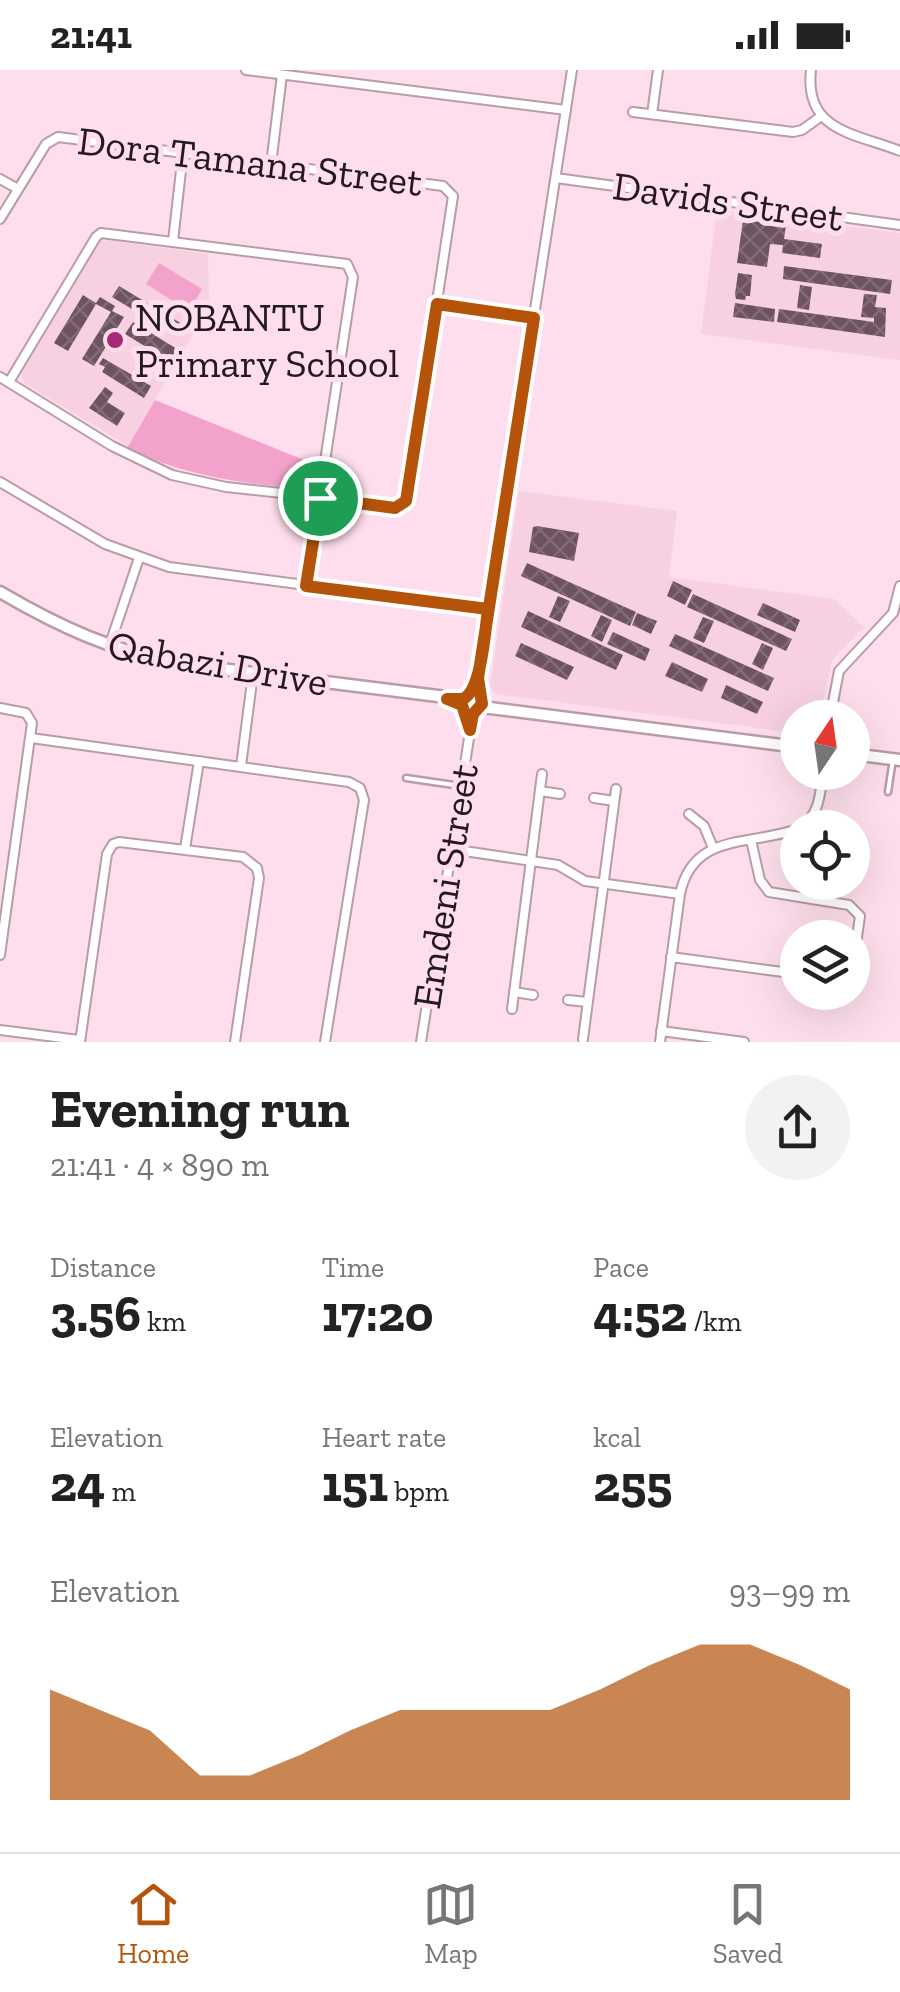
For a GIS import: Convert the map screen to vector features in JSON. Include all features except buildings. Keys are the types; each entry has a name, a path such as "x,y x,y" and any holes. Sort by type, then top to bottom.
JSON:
{"street":[{"path":"246,70 566,110"},
{"name":"Emdeni Street","path":"421,1042 572,70"},
{"path":"652,114 658,70"},
{"path":"810,70 810,99 820,117 900,151"},
{"path":"271,164 282,75"},
{"path":"633,112 793,132 820,117"},
{"name":"Dora Tamana Street","path":"0,219 46,144 54,138 449,189 454,196 406,501 395,508 226,487 162,471 112,446 4,379"},
{"path":"173,240 183,154"},
{"name":"Davids Street","path":"556,178 900,225"},
{"path":"0,179 18,189"},
{"path":"4,379 98,234 108,232 344,262 354,276 306,586"},
{"path":"437,304 534,318"},
{"path":"0,482 89,536 139,558 198,573 488,609"},
{"path":"109,648 139,558"},
{"path":"833,700 839,671 893,614 900,586"},
{"name":"Qabazi Drive","path":"0,592 109,648 180,664 780,744"},
{"path":"240,766 253,674"},
{"path":"0,708 30,716 31,738 0,955"},
{"path":"31,738 349,782 360,788 326,1042"},
{"path":"870,756 896,760"},
{"path":"185,849 199,761"},
{"path":"512,1010 542,774"},
{"path":"583,1038 616,788"},
{"path":"540,791 560,794"},
{"path":"594,798 614,801"},
{"path":"688,814 704,826 713,848"},
{"path":"660,1042 686,873 698,856 713,848 780,833"},
{"path":"751,840 760,880 769,892 849,905 858,911 859,920"},
{"path":"0,1030 80,1041 109,848 119,842 243,857 257,868 259,878 235,1042"},
{"path":"451,849 566,867 582,880 680,894"},
{"path":"671,957 780,972"},
{"path":"514,992 533,995"},
{"path":"568,1000 587,1002"},
{"path":"662,1031 744,1042"}],"lane":[{"path":"888,792 896,760"},
{"path":"406,778 460,786"}],"shaded area":[{"path":"717,210 900,233 900,360 701,334"},
{"name":"NOBANTU Primary School","path":"100,242 208,254 209,306 128,446 24,383 21,374"},
{"path":"159,263 202,289 189,311 146,284"},
{"path":"155,400 304,460 299,489 190,471 127,448"},
{"path":"519,491 677,511 669,577 834,599 864,627 832,660 824,700 780,700 780,731 496,694 490,686"}],"place":[{"name":"NOBANTU Primary School","path":"115,340"}],"route":[{"path":"320,498 306,586 488,609 478,678 471,693 462,699 447,699 462,705 470,730 473,714 482,704 478,678 534,318 437,304 406,501 395,508 320,498"}]}
